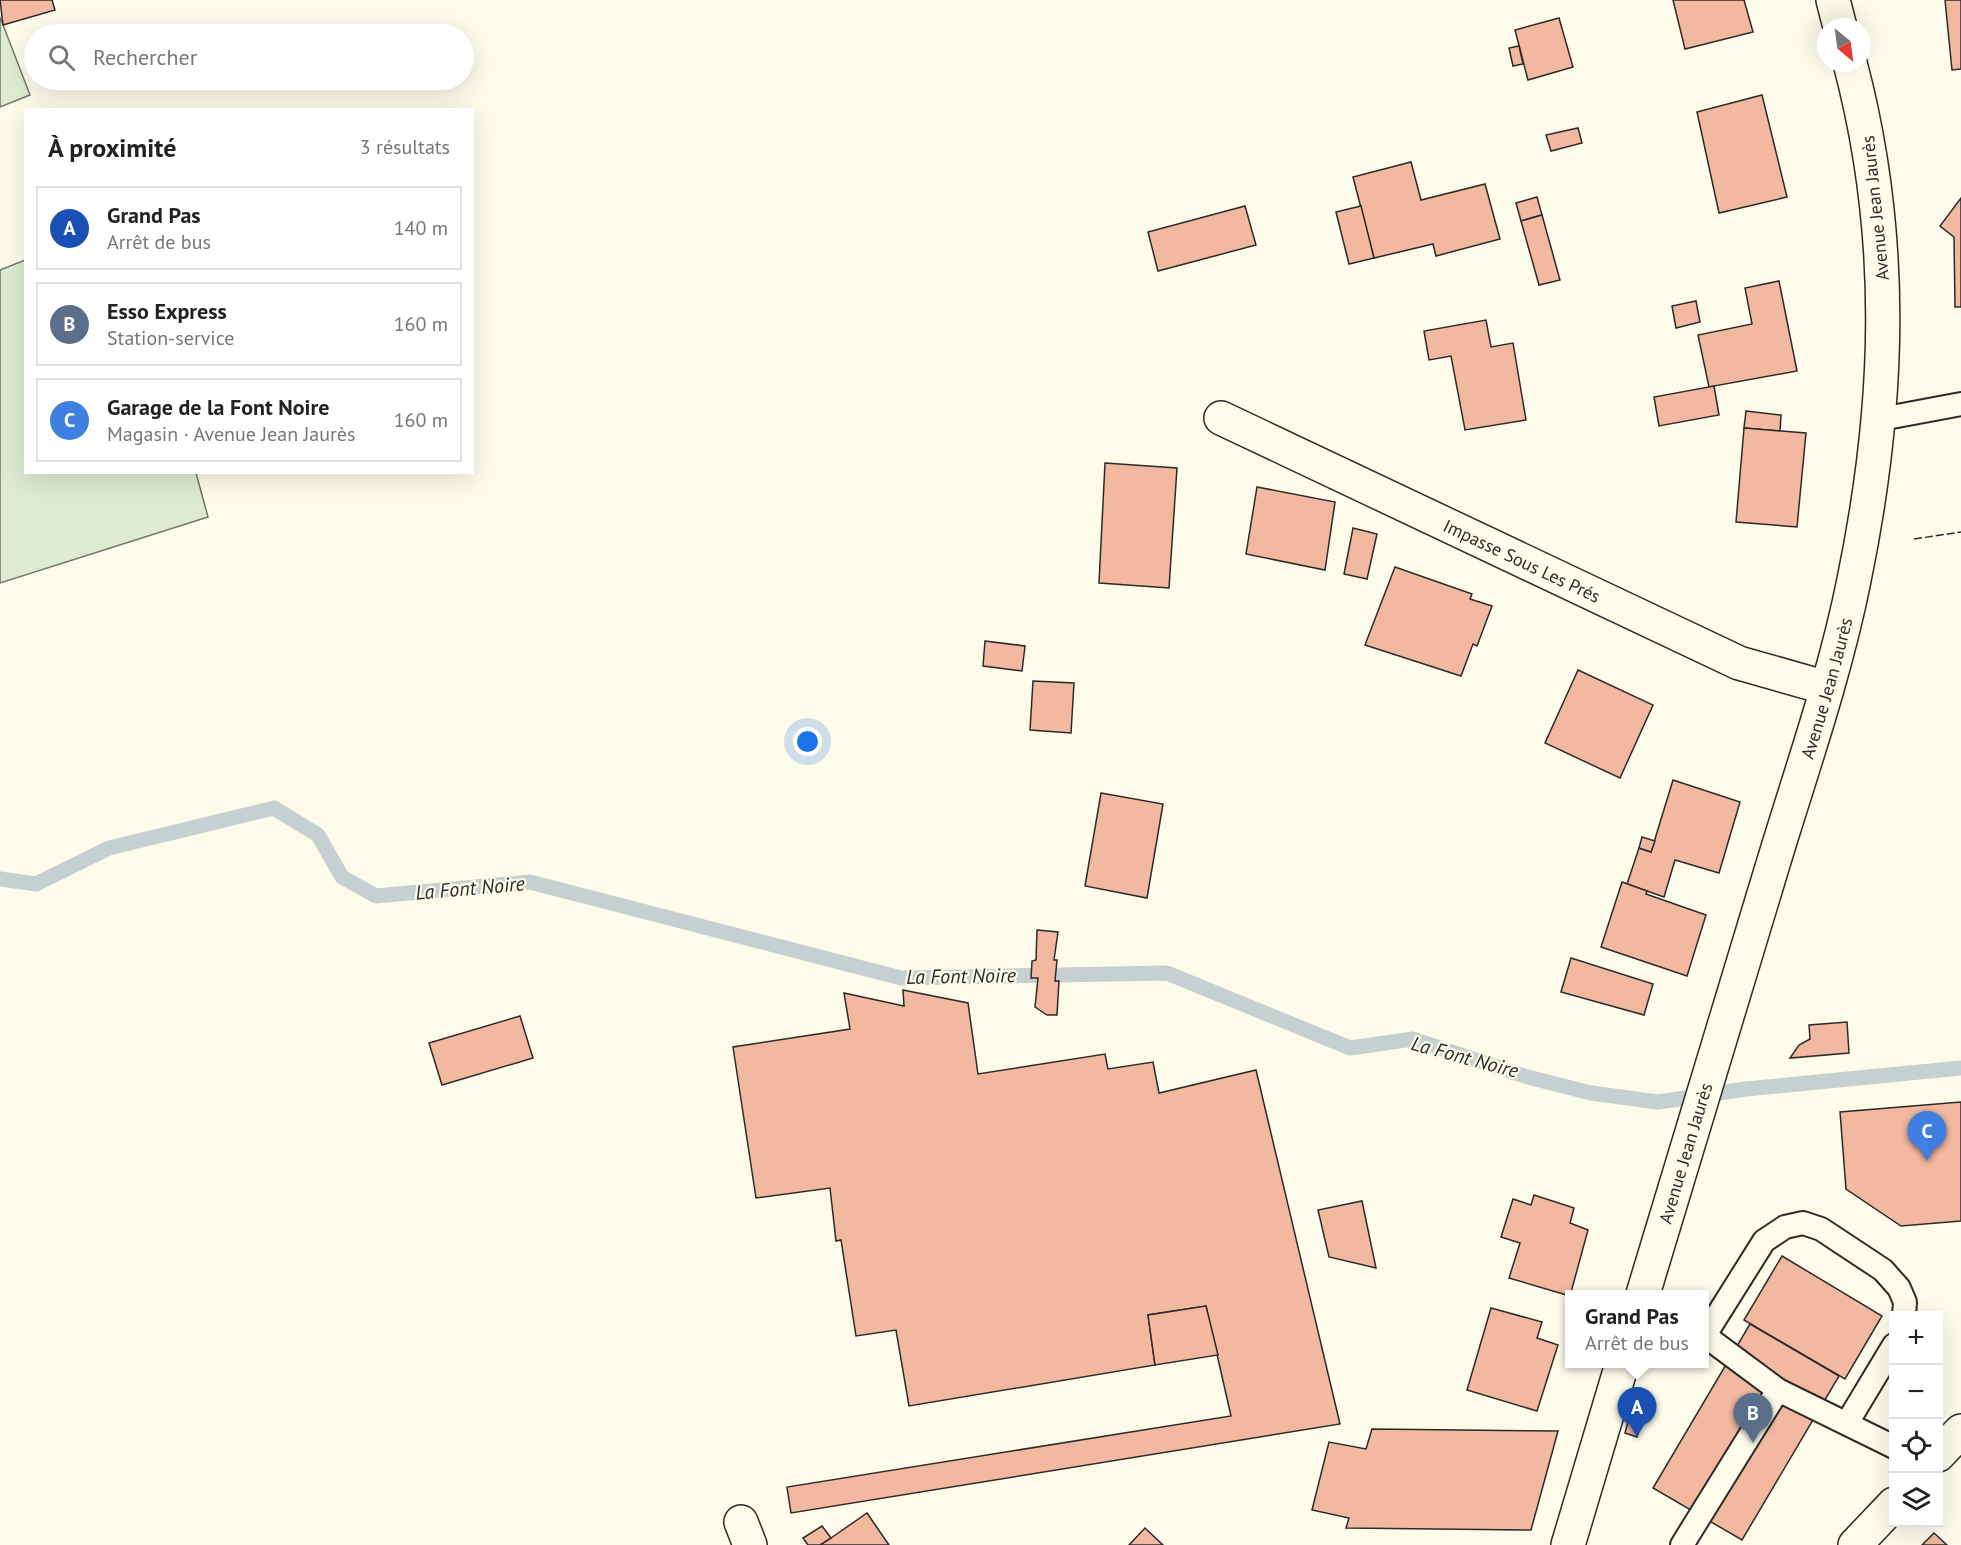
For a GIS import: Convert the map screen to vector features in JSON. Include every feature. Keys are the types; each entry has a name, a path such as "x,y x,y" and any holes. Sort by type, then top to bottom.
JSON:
{"main road":[{"path":"1833,0 1838,18"},
{"name":"Avenue Jean Jaurès","path":"1644,1290 1827,688 1854,581 1881,419 1884,300 1880,219 1867,127 1852,72"},
{"name":"Impasse Sous Les Prés","path":"1221,418 1739,663 1827,688"},
{"path":"1568,1545 1621,1368"},
{"path":"1943,1450 1961,1431"},
{"path":"1855,1545 1889,1508"}],"lane":[{"path":"1881,419 1961,404"},
{"path":"1709,1329 1764,1241 1785,1227 1803,1224 1821,1229 1883,1270 1899,1288 1905,1302 1904,1311"},
{"path":"1709,1338 1778,1390 1889,1445"},
{"path":"1846,1423 1889,1353"},
{"path":"1682,1545 1778,1390"}],"green space":[{"path":"0,17 24,79 24,90 28,90 30,95 0,107"},
{"path":"24,260 24,474 196,474 208,517 0,583 0,270"}],"building":[{"path":"0,0 52,0 55,10 3,25"},
{"path":"1673,0 1744,0 1753,32 1685,49"},
{"path":"1945,0 1961,0 1961,69 1952,70"},
{"path":"1559,18 1573,67 1528,80 1515,30"},
{"path":"1519,46 1523,64 1513,66 1509,48"},
{"path":"1762,95 1787,197 1719,213 1697,112"},
{"path":"1578,128 1582,143 1551,151 1546,135"},
{"path":"1411,162 1421,200 1485,184 1500,239 1436,256 1433,244 1374,258 1353,177"},
{"path":"1537,197 1542,215 1521,221 1516,203"},
{"path":"1961,198 1961,307 1955,307 1954,237 1940,226"},
{"path":"1245,206 1256,245 1158,271 1148,232"},
{"path":"1361,206 1374,258 1349,264 1336,212"},
{"path":"1542,215 1560,280 1539,285 1521,221"},
{"path":"1779,281 1797,371 1709,387 1698,335 1752,324 1745,288"},
{"path":"1696,301 1700,322 1676,328 1672,306"},
{"path":"1486,320 1491,347 1513,343 1526,420 1465,430 1451,356 1429,360 1424,331"},
{"path":"1714,386 1719,415 1659,426 1654,397"},
{"path":"1746,411 1781,415 1780,431 1744,428"},
{"path":"1744,428 1806,433 1797,527 1736,522"},
{"path":"1105,463 1177,468 1169,588 1099,583"},
{"path":"1257,487 1335,502 1325,570 1246,554"},
{"path":"1353,528 1377,534 1367,579 1344,574"},
{"path":"1395,567 1472,594 1470,599 1492,606 1477,646 1473,644 1461,676 1365,645"},
{"path":"985,641 1025,646 1022,671 983,666"},
{"path":"1578,670 1653,705 1620,778 1545,743"},
{"path":"1033,681 1074,683 1071,733 1030,730"},
{"path":"1673,780 1740,802 1719,873 1675,860 1664,897 1627,884 1639,848 1651,852"},
{"path":"1101,793 1163,804 1147,898 1085,886"},
{"path":"1642,837 1655,841 1651,852 1639,848"},
{"path":"1622,882 1647,891 1646,894 1706,915 1687,976 1601,947"},
{"path":"1037,930 1058,932 1054,960 1057,960 1055,981 1059,981 1057,1015 1047,1015 1035,1007 1038,978 1031,978 1032,961 1036,960"},
{"path":"1571,958 1653,984 1644,1015 1561,992"},
{"path":"903,990 968,1003 978,1074 1105,1054 1108,1069 1153,1062 1159,1093 1256,1070 1340,1424 791,1513 787,1487 1231,1416 1206,1306 1148,1315 1155,1365 909,1406 896,1330 856,1336 841,1240 836,1241 830,1188 756,1198 733,1047 850,1029 844,993 904,1006"},
{"path":"520,1016 533,1058 442,1085 429,1043"},
{"path":"1847,1022 1849,1053 1790,1058 1799,1045 1810,1039 1809,1025"},
{"path":"1961,1102 1961,1221 1901,1226 1846,1189 1840,1112"},
{"path":"1534,1195 1574,1208 1570,1223 1588,1230 1572,1290 1565,1290 1565,1295 1509,1278 1520,1243 1501,1237 1513,1199 1531,1205"},
{"path":"1362,1201 1376,1268 1329,1257 1318,1210"},
{"path":"1782,1256 1882,1316 1845,1379 1744,1320"},
{"path":"1206,1306 1218,1355 1155,1365 1148,1315"},
{"path":"1491,1308 1542,1322 1537,1338 1558,1345 1537,1411 1467,1390"},
{"path":"1750,1324 1839,1376 1742,1540 1653,1488"},
{"path":"1631,1410 1644,1413 1637,1437 1625,1433"},
{"path":"1372,1429 1558,1431 1531,1530 1346,1528 1349,1518 1312,1510 1329,1442 1366,1449"},
{"path":"867,1513 889,1545 820,1545 831,1538"},
{"path":"822,1526 831,1538 820,1545 808,1545 803,1538"},
{"path":"1145,1528 1163,1545 1129,1545"},
{"path":"1934,1533 1947,1545 1922,1545"}],"waterway":[{"name":"La Font Noire","path":"0,879 36,884 109,848 274,808 318,835 342,877 376,896 530,882 901,978 1167,973 1350,1048 1413,1039 1524,1076 1591,1093 1658,1102 1746,1089 1961,1068"}],"fence":[{"path":"1914,539 1961,532"}],"place":[{"name":"Garage de la Font Noire","path":"1927,1161"},
{"name":"Grand Pas","path":"1637,1437"},
{"name":"Esso Express","path":"1753,1443"}]}
